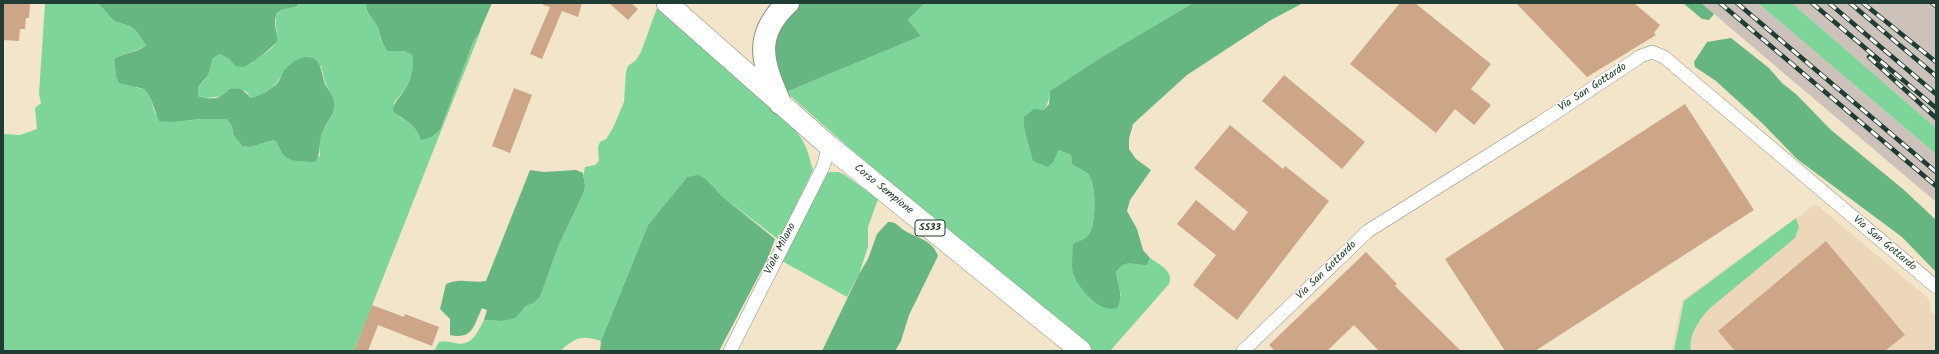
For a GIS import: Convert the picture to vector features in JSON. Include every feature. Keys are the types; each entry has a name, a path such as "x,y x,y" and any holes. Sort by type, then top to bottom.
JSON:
{"highway":[{"path":"780,103 768,76 763,54 766,32 780,10 788,3"}],"main road":[{"name":"SS33","path":"667,3 780,103"},
{"name":"Corso Sempione","path":"780,103 829,146 1081,351"}],"street":[{"name":"Via San Gottardo","path":"1243,351 1368,231 1533,127 1641,56 1652,52 1664,57 1936,287"},
{"name":"Viale Milano","path":"730,351 823,167 829,146"}],"shaded area":[{"path":"1701,3 1758,3 1789,29 1936,154 1936,202"},
{"path":"1792,3 1936,3 1936,128"},
{"path":"1816,204 1929,299 1930,311 1936,316 1936,351 1672,351 1682,300"}],"green space":[{"path":"45,3 98,3 114,21 130,26 136,31 146,45 138,50 114,59 116,76 137,88 144,89 150,97 155,113 175,122 200,119 227,119 232,126 233,134 242,146 250,147 274,140 278,144 282,153 287,157 293,160 307,162 320,156 320,139 323,130 332,115 333,98 325,82 321,66 283,72 278,81 270,89 251,98 246,91 229,89 224,96 207,98 198,96 198,87 208,74 213,58 220,54 229,59 235,66 251,64 275,45 277,38 276,20 278,12 297,6 299,3 366,3 368,13 378,28 382,42 387,51 404,51 412,55 413,69 409,81 403,92 394,103 400,117 413,126 421,139 440,130 474,40 481,30 354,351 3,351 3,134 20,135 37,129 35,108 41,103 39,94"},
{"path":"98,3 299,3 297,6 279,11 277,13 275,22 277,41 251,63 244,67 235,66 229,59 220,54 213,58 208,75 198,87 198,96 215,98 226,93 229,89 236,88 244,91 251,98 274,87 279,81 282,73 296,61 305,57 315,59 320,66 325,84 334,100 334,110 321,135 319,154 315,162 297,161 284,156 274,140 250,147 242,146 233,134 232,126 227,119 200,119 175,122 159,121 150,97 144,89 119,83 116,76 114,59 138,50 146,45 136,31 130,26 114,21"},
{"path":"366,3 492,3 479,33 474,40 440,130 431,137 421,140 416,130 406,120 393,111 396,102 411,77 413,69 412,55 404,51 387,51 382,43 378,28 368,13"},
{"path":"795,3 925,3 908,20 921,36 786,92 774,74 776,28"},
{"path":"925,3 1193,3 1100,58 1050,91 1045,108 1039,116 1024,127 1029,142 1054,161 1057,150 1071,155 1072,164 1088,174 1091,179 1094,195 1093,222 1089,234 1082,240 1073,244 1074,277 1100,306 1121,295 1116,272 1124,265 1147,265 1150,258 1162,266 1170,275 1169,284 1110,351 1095,351 1089,348 847,146 786,92 921,36 908,20"},
{"path":"1193,3 1303,3 1271,20 1187,75 1133,124 1129,139 1129,149 1136,159 1151,170 1130,200 1127,211 1137,229 1143,250 1150,258 1147,265 1127,264 1116,272 1120,290 1120,299 1117,308 1111,309 1092,300 1078,284 1073,274 1073,244 1086,238 1093,222 1094,195 1091,179 1088,174 1072,164 1071,155 1058,150 1054,161 1048,167 1033,161 1024,127 1024,117 1034,109 1044,110 1049,104 1050,91 1100,58"},
{"path":"1683,3 1701,3 1714,14 1709,20 1702,19"},
{"path":"1758,3 1792,3 1936,128 1936,154"},
{"path":"657,8 790,125 803,141 813,170 779,240 723,197 706,179 687,177 648,225 601,341 588,338 579,338 560,351 434,351 439,342 445,341 461,344 470,341 484,320 501,321 534,303 540,297 558,247 584,192 585,167 595,165 599,161 598,147 600,142 606,139 613,128 624,102 626,72 628,66 636,60 641,52"},
{"path":"1731,38 1769,68 1782,83 1797,95 1831,130 1903,189 1936,220 1936,272 1902,237 1797,159 1763,124 1716,81 1695,67 1694,62 1707,42"},
{"path":"530,170 544,172 576,170 583,173 585,186 584,192 558,247 540,297 534,303 526,306 515,318 501,321 484,320 487,310 482,308 472,330 464,335 450,335 450,319 440,309 446,284 456,281 486,281"},
{"path":"830,172 839,172 845,175 878,199 868,227 868,247 859,274 847,297 782,261 826,174"},
{"path":"698,175 706,179 723,197 775,239 768,258 719,351 600,351 601,341 648,225 687,177"},
{"path":"1796,218 1799,227 1795,238 1709,309 1695,328 1691,340 1691,351 1674,351 1684,301"},
{"path":"888,222 896,224 929,244 936,251 938,256 909,315 901,341 895,351 822,351 859,274 868,259 877,234"}],"building":[{"path":"3,3 30,3 29,18 26,18 25,29 20,29 19,41 3,40"},
{"path":"544,3 582,3 578,17 562,11 542,59 530,54 550,7 543,5"},
{"path":"609,3 631,3 638,9 628,20"},
{"path":"1400,3 1415,3 1491,64 1471,89 1491,105 1474,125 1455,109 1436,133 1350,64"},
{"path":"1516,3 1634,3 1660,25 1654,33 1656,35 1587,77"},
{"path":"1284,75 1365,142 1342,169 1262,101"},
{"path":"514,88 532,95 510,153 492,146"},
{"path":"1685,104 1754,210 1535,351 1505,351 1445,259"},
{"path":"1230,125 1283,169 1285,166 1329,201 1237,320 1193,285 1216,255 1177,224 1196,200 1234,231 1248,212 1194,168"},
{"path":"1826,241 1905,335 1885,351 1735,351 1718,331"},
{"path":"1366,252 1397,284 1395,286 1461,351 1379,351 1354,325 1327,351 1275,351 1269,345"},
{"path":"372,305 404,317 405,314 439,327 432,346 378,325 368,351 354,351"}],"railway":[{"path":"1720,3 1936,186"},
{"path":"1737,3 1936,172"},
{"path":"1812,3 1936,108"},
{"path":"1829,3 1936,94"},
{"path":"1850,3 1936,76"},
{"path":"1863,3 1936,62"},
{"path":"1932,3 1936,6"},
{"path":"1869,57 1936,118"}]}
